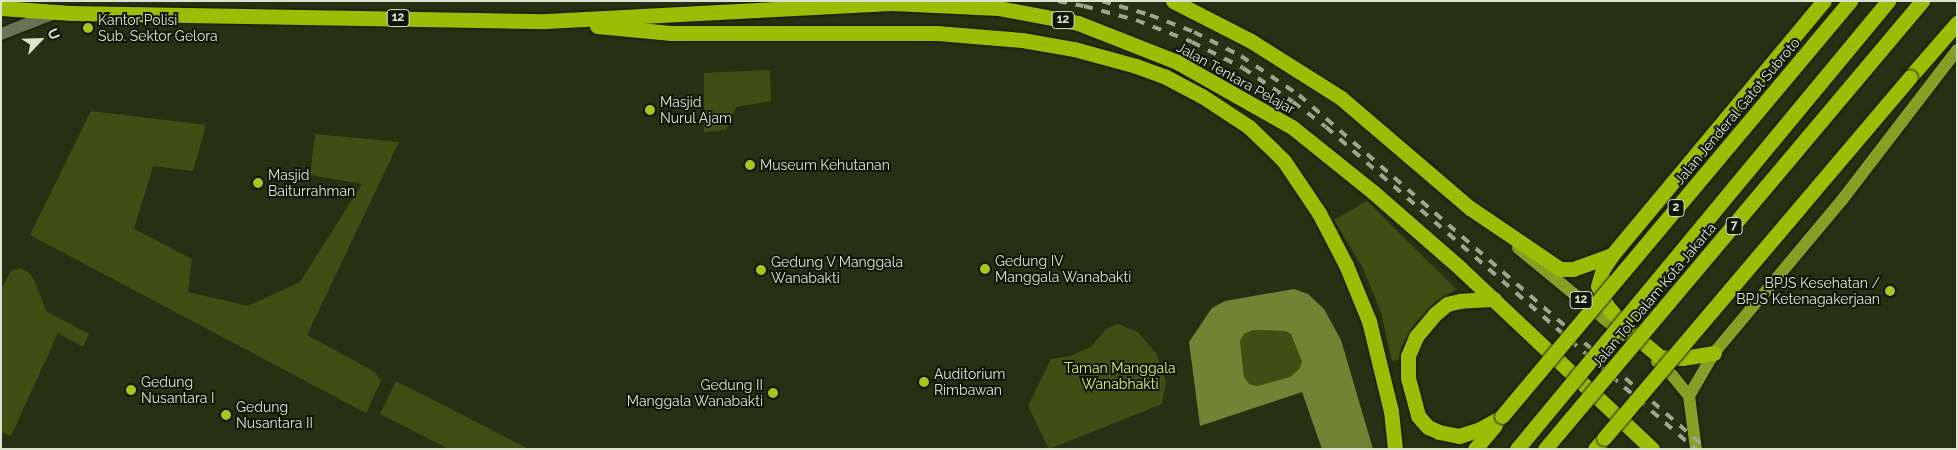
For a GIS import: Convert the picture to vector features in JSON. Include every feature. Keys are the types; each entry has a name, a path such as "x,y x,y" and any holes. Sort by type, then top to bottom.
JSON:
{"highway":[{"name":"12","path":"1173,1 1251,41 1341,98 1470,208"},
{"name":"Jalan Jenderal Gatot Subroto","path":"1470,208 1560,269 1574,269 1612,255 1824,1"},
{"name":"Jalan Jenderal Gatot Subroto","path":"1475,449 1850,1"},
{"name":"Jalan Tol Dalam Kota Jakarta","path":"1517,449 1888,1"},
{"name":"Jalan Tol Dalam Kota Jakarta","path":"1545,449 1922,1"},
{"name":"Jalan Tentara Pelajar","path":"1,8 57,12 546,20 892,3 998,8 1078,23 1177,62 1292,127 1373,192 1494,300 1652,449"},
{"path":"546,20 671,33 937,33 998,37 1074,49 1136,66 1164,76 1222,108 1249,127 1284,161 1319,213 1346,265 1369,321 1392,411 1395,449"},
{"path":"1600,443 1957,23"},
{"path":"1164,76 1177,62"},
{"path":"1612,255 1598,286 1607,306 1627,329 1660,357 1683,358 1714,353"},
{"path":"1494,300 1460,301 1447,304 1435,314 1416,337 1408,356 1408,378 1418,416 1428,427 1439,432 1459,436 1480,429 1501,417"}],"main road":[{"path":"1,34 57,12"},
{"path":"1696,449 1689,396 1714,353 1842,200 1957,50"},
{"name":"12","path":"1470,208 1672,375 1689,396"}],"green space":[{"path":"770,70 771,101 736,107 726,130 704,132 704,73"},
{"path":"91,111 206,125 193,171 153,166 134,229 192,259 188,292 248,306 300,282 362,184 310,175 315,134 399,142 307,335 375,372 381,381 366,413 30,235"},
{"path":"1367,201 1456,289 1435,302 1415,324 1401,347 1399,360 1392,361 1381,312 1363,268 1334,220"},
{"path":"20,268 27,271 34,279 46,311 89,334 83,347 58,333 11,436 1,432 1,290 11,271"},
{"name":"Taman Manggala Wanabhakti","path":"1118,324 1138,332 1156,353 1166,381 1162,404 1049,449 1028,406 1051,359 1070,356 1091,347 1106,329"},
{"path":"1253,330 1285,331 1291,334 1302,363 1299,369 1290,377 1257,386 1249,384 1244,377 1240,341 1244,334"},
{"path":"396,381 529,449 449,449 380,414"}],"shaded area":[{"path":"1294,289 1308,294 1324,309 1341,340 1373,449 1322,449 1302,392 1200,426 1189,342 1212,308 1225,301","holes":["1253,330 1285,331 1291,334 1302,362 1299,369 1290,377 1257,386 1249,384 1244,377 1240,341 1244,334"]}],"railway":[{"path":"1058,1 1136,20 1192,42 1243,68 1293,102 1326,127 1695,449"},
{"path":"1102,1 1150,15 1194,32 1241,56 1299,95 1707,449"}],"place":[{"name":"Kantor Polisi Sub. Sektor Gelora","path":"88,28"},
{"name":"Masjid Nurul Ajam","path":"650,110"},
{"name":"Museum Kehutanan","path":"750,165"},
{"name":"Masjid Baiturrahman","path":"258,183"},
{"name":"Gedung IV Manggala Wanabakti","path":"985,269"},
{"name":"Gedung V Manggala Wanabakti","path":"761,270"},
{"name":"BPJS Kesehatan / BPJS Ketenagakerjaan","path":"1890,291"},
{"name":"Auditorium Rimbawan","path":"924,382"},
{"name":"Gedung Nusantara I","path":"131,390"},
{"name":"Gedung II Manggala Wanabakti","path":"773,393"},
{"name":"Gedung Nusantara II","path":"226,415"}]}
